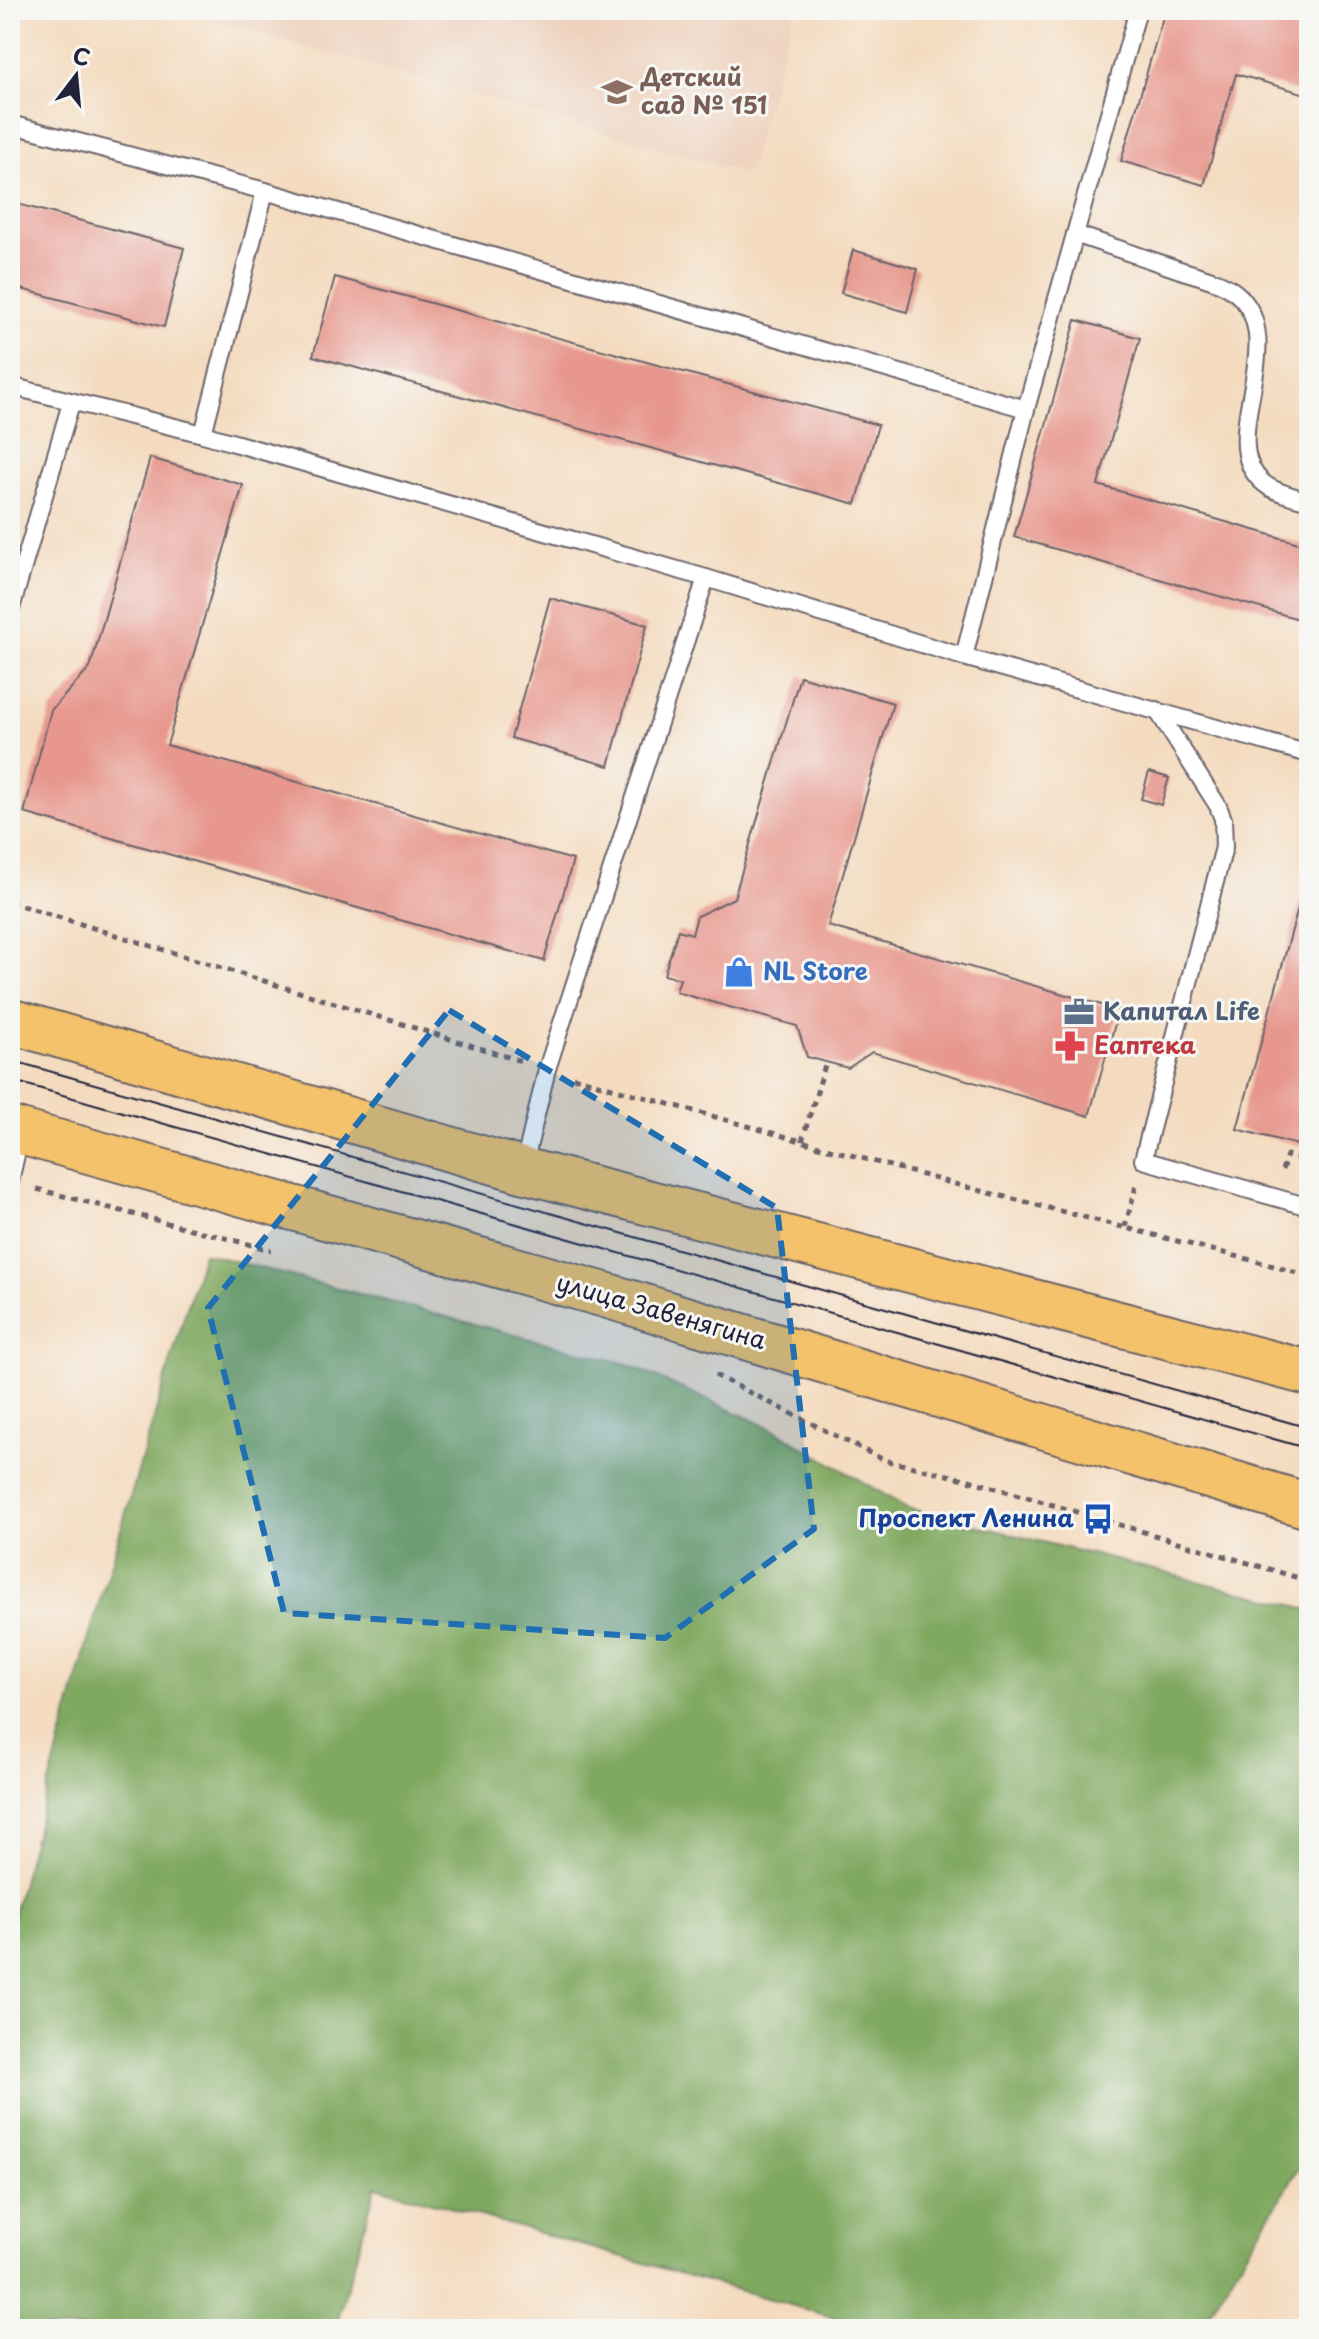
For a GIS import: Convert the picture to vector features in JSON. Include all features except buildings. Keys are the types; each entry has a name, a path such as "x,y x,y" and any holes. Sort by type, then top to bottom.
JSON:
{"main road":[{"path":"10,1021 522,1170 1309,1373"},
{"name":"улица Завенягина","path":"16,1130 605,1295 1309,1506"}],"lane":[{"path":"964,657 1026,409 1138,10"},
{"path":"10,124 265,191 1026,409"},
{"path":"203,434 265,191"},
{"path":"1075,234 1213,282 1236,293 1252,313 1259,338 1246,454 1253,471 1266,485 1283,494 1309,501"},
{"path":"10,386 203,434 706,578 964,657 1309,754"},
{"path":"10,612 71,403"},
{"path":"522,1170 547,1069 706,578"},
{"path":"1157,710 1218,806 1225,834 1143,1160 1309,1207"},
{"path":"16,1130 18,1183"}],"path":[{"path":"10,902 547,1069 947,1182 1309,1277"},
{"path":"802,1141 826,1062"},
{"path":"18,1183 273,1250"},
{"path":"1125,1227 1137,1183"},
{"path":"702,1369 884,1460 969,1480 1309,1581"}],"highlighted area":[{"path":"449,1010 777,1208 814,1529 665,1638 284,1613 208,1308"}],"shaded area":[{"name":"Детский сад № 151","path":"179,10 795,10 747,174"}],"green space":[{"path":"203,1253 626,1364 773,1429 907,1508 1309,1609 1309,2152 1199,2329 874,2329 376,2186 335,2329 10,2329 10,1926 89,1637"}],"tram line":[{"path":"10,1060 1309,1428"},
{"path":"10,1080 1309,1449"}],"place":[{"name":"Детский сад № 151","path":"617,92"},
{"name":"NL Store","path":"739,972"},
{"name":"Капитал Life","path":"1079,1012"},
{"name":"Еаптека","path":"1070,1046"},
{"name":"Проспект Ленина","path":"1098,1519"}]}
